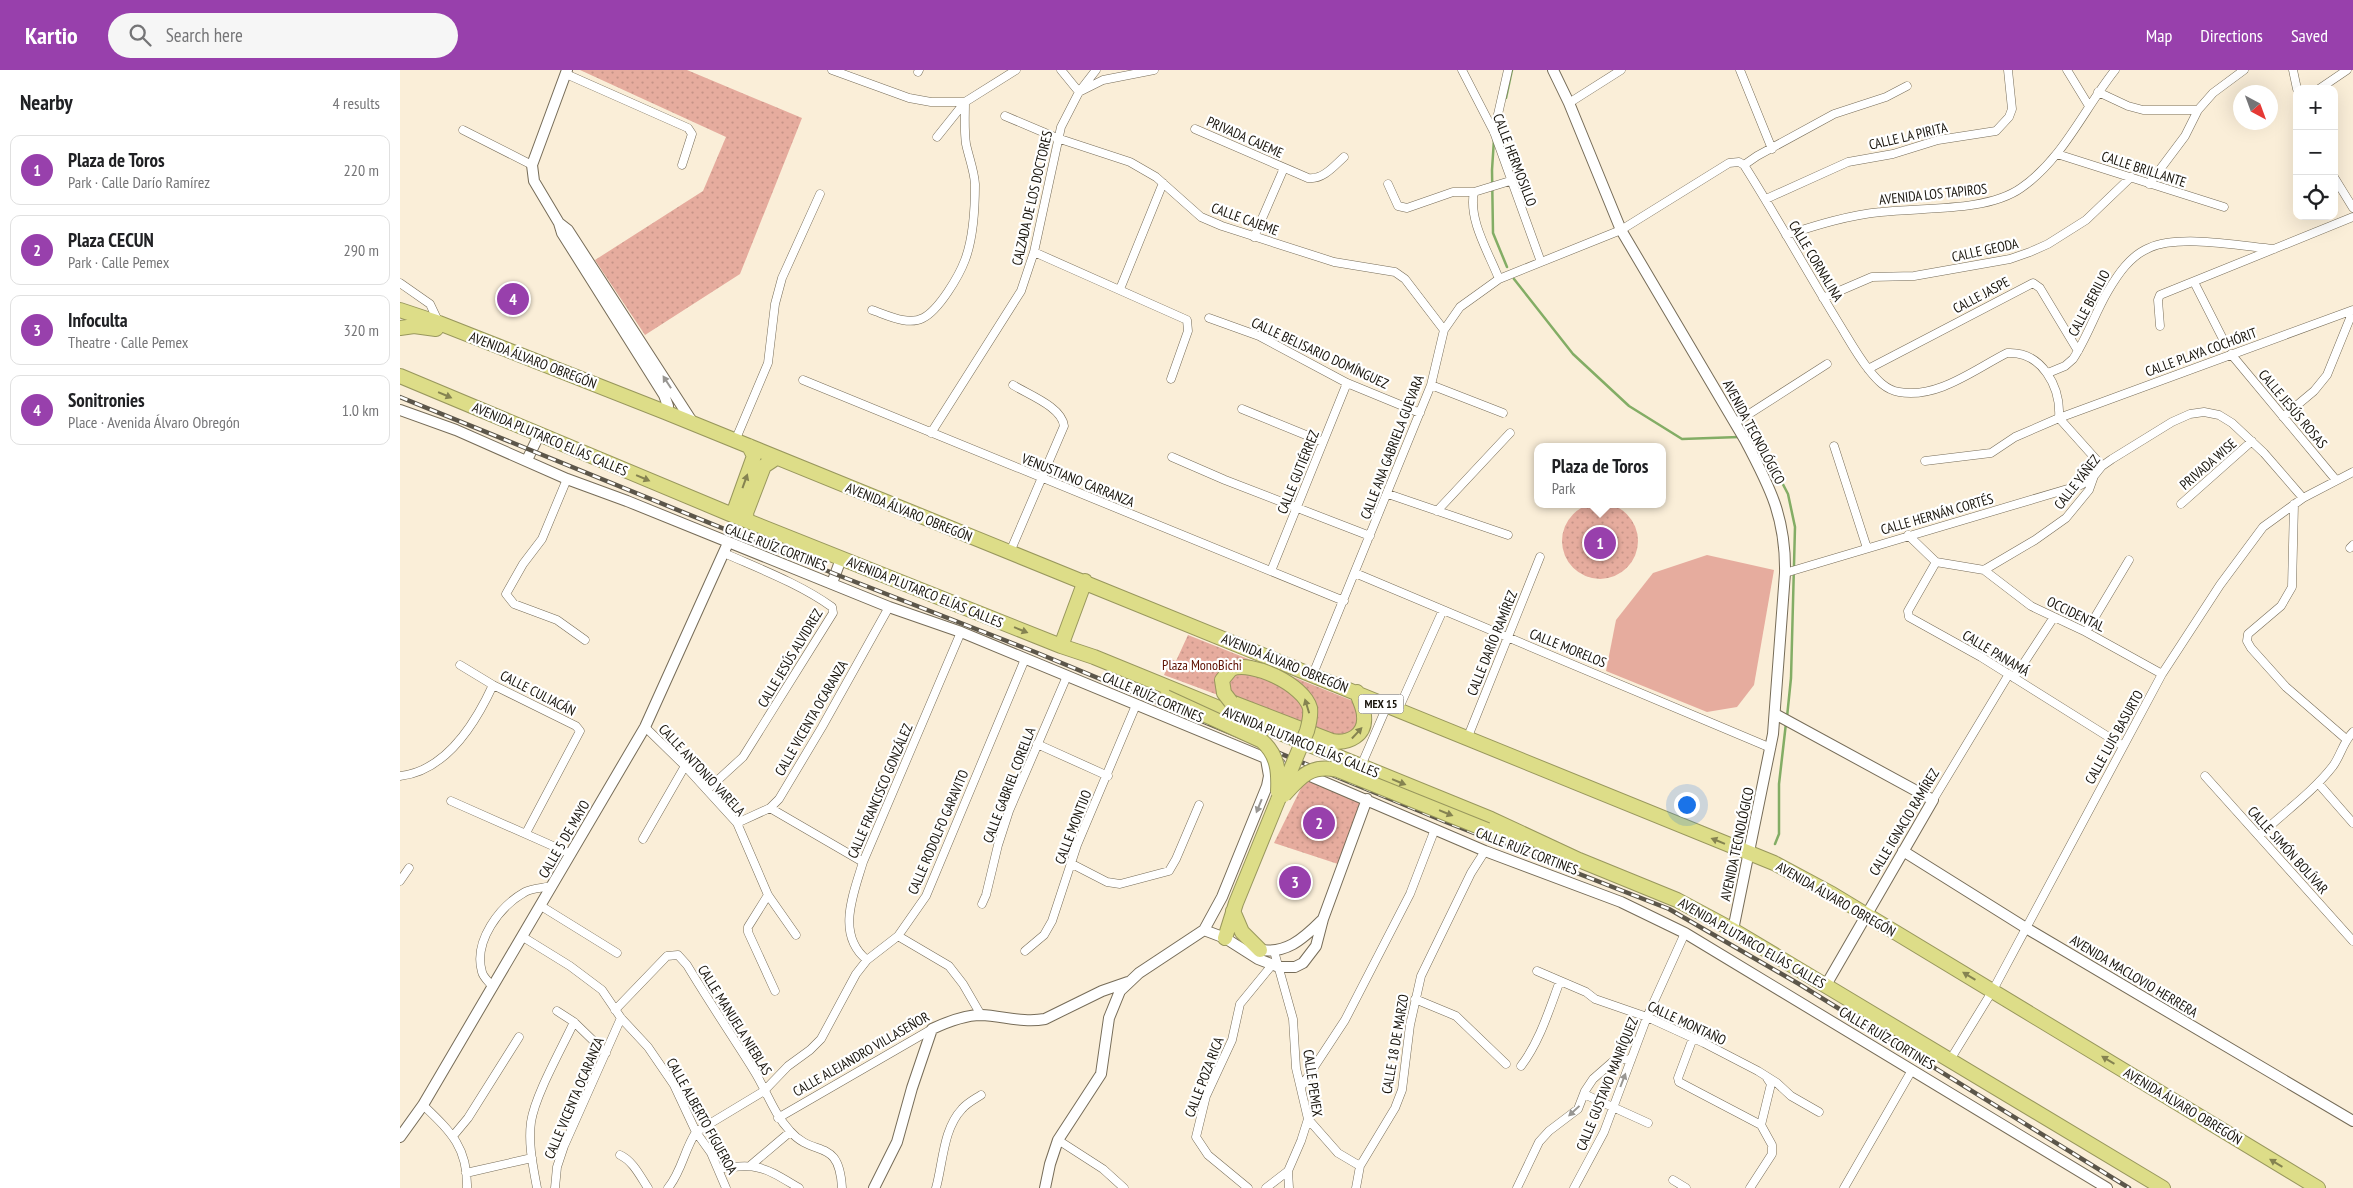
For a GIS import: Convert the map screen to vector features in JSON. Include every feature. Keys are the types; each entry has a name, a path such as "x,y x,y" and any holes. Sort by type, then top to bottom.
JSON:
{"highway":[{"name":"AVENIDA ÁLVARO OBREGÓN","path":"400,310 439,323 665,412 1085,581 1750,854 1799,876 1993,990 2318,1188"},
{"path":"400,328 414,326 464,333"},
{"name":"AVENIDA PLUTARCO ELÍAS CALLES","path":"400,376 747,521 1061,646 1094,657 1491,819 1579,860 1678,900 1826,985 2162,1188"},
{"path":"730,514 735,509 754,456 749,446"},
{"path":"747,521 746,512 764,466 776,458"},
{"path":"1061,646 1085,581"},
{"path":"1094,657 1119,674 1254,737 1269,747 1274,754 1278,770 1278,800"},
{"path":"1225,938 1235,907 1278,800 1307,731 1310,720 1310,708 1304,697 1290,684 1246,666 1231,669 1222,680 1224,693 1231,702 1332,742 1354,738 1363,726 1364,711 1357,692"},
{"path":"1278,800 1302,776 1318,768 1338,770 1486,830 1579,860"},
{"path":"1235,907 1242,932 1267,950"}],"street":[{"path":"832,70 909,98 931,102 965,102"},
{"path":"937,137 965,102 1016,70"},
{"path":"1061,70 1079,92 1103,80 1154,70"},
{"name":"CALZADA DE LOS DOCTORES","path":"931,433 1021,291 1034,252 1057,138 1079,92 1096,70"},
{"name":"CALLE HERMOSILLO","path":"1462,70 1494,132 1541,262"},
{"path":"1494,132 1508,70"},
{"name":"AVENIDA TECNOLÓGICO","path":"1553,70 1569,103 1621,230 1763,474 1778,510 1784,535 1784,573 1771,748 1733,930"},
{"path":"1569,103 1622,70"},
{"path":"1740,70 1772,149"},
{"name":"CALLE LA PIRITA","path":"1766,199 1848,162 1893,154 1938,140 1996,131 2009,118 2012,109 2008,70"},
{"path":"2067,70 2089,106"},
{"name":"AVENIDA LOS TAPIROS","path":"1786,235 1825,222 1879,212 2002,200 2022,188 2057,154 2115,70"},
{"path":"2149,184 2184,136 2198,110 2213,93 2244,70"},
{"path":"2293,70 2296,85"},
{"path":"2325,85 2347,70"},
{"path":"665,412 668,406 664,395 562,233 559,222 537,186 532,169 566,72 688,128 692,134 691,141 682,164"},
{"name":"CALLE ANA GABRIELA GUEVARA","path":"1313,674 1432,386 1444,330 1460,307 1499,279 1621,230 1729,163 1739,162 1744,166 1834,114 1886,97 1907,86"},
{"path":"2098,92 2128,106 2143,110 2198,110"},
{"path":"872,310 901,320 914,321 924,318 934,310 942,299 965,259 970,234 975,187 974,170 965,130 965,102"},
{"name":"CALLE CAJEME","path":"1005,116 1057,138 1130,162 1163,182 1201,217 1334,262 1395,272 1405,279 1444,330"},
{"name":"PRIVADA CAJEME","path":"1195,129 1314,179 1325,174 1344,157"},
{"path":"463,130 532,169"},
{"name":"CALLE BRILLANTE","path":"2057,154 2224,207"},
{"name":"CALLE CORNALINA","path":"1744,166 1766,199 1823,298 1868,369 1890,390 1900,392 1926,390 1954,382 2008,353 2025,354 2048,372"},
{"name":"PRIVADA CAJEME","path":"1254,236 1284,168"},
{"name":"CALLE GEODA","path":"1823,298 1872,277 1914,276 2010,259 2030,252 2048,244 2086,220 2131,177"},
{"path":"1388,184 1398,206 1401,208 1415,206 1459,190 1474,192 1510,180"},
{"path":"1120,288 1163,182"},
{"path":"2338,184 2353,208"},
{"path":"1474,192 1472,202 1474,215 1499,279"},
{"path":"735,441 768,363 775,304 782,278 820,194"},
{"path":"2160,326 2158,297 2353,217"},
{"path":"559,222 568,230 693,424"},
{"name":"CALLE BERILIO","path":"2048,372 2065,366 2078,351 2107,292 2120,272 2133,258 2149,248 2168,242 2190,242 2274,249"},
{"path":"1034,252 1120,288 1187,320 1188,331 1171,379"},
{"path":"2194,282 2226,345"},
{"path":"400,283 430,304 439,323"},
{"name":"CALLE JASPE","path":"1868,369 2033,283 2040,288 2078,351"},
{"path":"2283,416 2314,391 2327,375 2353,310"},
{"name":"CALLE PLAYA COCHÓRIT","path":"1926,460 1991,453 2016,437 2058,418 2353,310"},
{"name":"CALLE BELISARIO DOMÍNGUEZ","path":"1209,318 1259,336 1347,383 1420,413"},
{"name":"CALLE JESÚS ROSAS","path":"2231,354 2336,480"},
{"path":"1735,423 1827,364"},
{"path":"2048,372 2060,406 2058,418 2102,466"},
{"name":"VENUSTIANO CARRANZA","path":"803,380 1344,601"},
{"name":"CALLE GUTIÉRREZ","path":"1271,571 1347,383"},
{"path":"1010,552 1040,478 1061,435 1063,419 1058,411 1013,385"},
{"path":"1432,386 1503,413"},
{"path":"1242,409 1323,442"},
{"name":"CALLE RUÍZ CORTINES","path":"400,410 456,430 567,480 627,501 726,548 832,583 889,607 961,632 1136,706 1367,799 1485,851 1621,902 1685,933 2107,1188"},
{"name":"CALLE YÁÑEZ","path":"1984,570 2036,540 2066,518 2089,490 2094,476 2102,466 2172,422 2190,414 2204,412 2218,415 2252,442 2303,498"},
{"path":"1437,511 1510,433"},
{"path":"526,460 539,435"},
{"name":"PRIVADA WISE","path":"2181,504 2252,442"},
{"path":"1834,446 1867,548"},
{"path":"1172,457 1296,509 1370,536"},
{"name":"CALLE LUIS BASURTO","path":"1950,1060 1993,990 2162,674 2220,585 2262,527 2303,498 2353,472"},
{"name":"CALLE HERNÁN CORTÉS","path":"1784,573 2081,485 2094,476"},
{"path":"567,480 542,539 523,564 506,594 514,604 556,620 585,640"},
{"path":"1388,494 1508,535"},
{"path":"2294,504 2292,587 2289,596 2281,606 2248,634 2247,641 2286,687 2346,739"},
{"path":"1908,535 1936,562 1984,570"},
{"name":"CALLE 5 DE MAYO","path":"400,1137 423,1104 646,727 726,548"},
{"name":"CALLE JESÚS ALVIDREZ","path":"707,790 736,766 747,752 833,613 832,607 726,548"},
{"name":"CALLE DARÍO RAMÍREZ","path":"1467,739 1540,557"},
{"path":"832,583 841,558"},
{"path":"2086,632 2129,560"},
{"name":"CALLE PANAMÁ","path":"1936,562 1908,611 1909,617 2012,676 2123,746"},
{"name":"OCCIDENTAL","path":"1984,570 2031,606 2086,632 2162,674"},
{"name":"CALLE MORELOS","path":"1355,574 1771,748"},
{"name":"CALLE VICENTA OCARANZA","path":"770,808 790,780 889,607"},
{"path":"1361,766 1443,610"},
{"name":"CALLE IGNACIO RAMÍREZ","path":"1826,985 1933,800 2012,676 2054,617"},
{"name":"CALLE FRANCISCO GONZÁLEZ","path":"867,960 858,953 849,937 850,913 862,862 961,632"},
{"name":"CALLE RODOLFO GARAVITO","path":"696,1132 764,1091 788,1066 810,1050 821,1039 856,974 867,960 898,936 926,896 1025,659"},
{"name":"CALLE CULIACÁN","path":"460,665 493,685 576,726 580,731 526,833"},
{"name":"CALLE GABRIEL CORELLA","path":"982,904 1006,820 1067,676"},
{"path":"400,776 414,773 434,762 462,738 480,714 493,685"},
{"name":"CALLE MONTIJO","path":"1025,952 1044,935 1052,922 1077,845 1108,776 1136,706"},
{"path":"1775,714 1933,800"},
{"name":"CALLE ANTONIO VARELA","path":"646,727 737,823 768,894 796,936"},
{"path":"2259,836 2318,783 2334,765 2346,739 2353,732"},
{"path":"1037,744 1108,776"},
{"path":"1045,1188 1058,1140 1099,1078 1111,1011 1120,992 1140,973 1204,930 1222,897 1266,786 1268,776 1266,759"},
{"path":"642,839 685,766"},
{"name":"CALLE SIMÓN BOLÍVAR","path":"2205,776 2353,940"},
{"path":"2318,783 2353,823"},
{"path":"1204,930 1225,938 1258,959 1275,966 1296,967 1311,955 1316,946 1323,919 1367,799"},
{"path":"451,801 570,854"},
{"path":"1072,864 1107,882 1120,884 1168,871 1176,859 1198,805"},
{"path":"737,823 770,808 862,862"},
{"path":"1301,1087 1345,1020 1410,894 1435,830"},
{"name":"CALLE 18 DE MARZO","path":"1356,1188 1360,1166 1399,1099 1404,1080 1415,999 1432,951 1471,873 1485,851"},
{"name":"AVENIDA MACLOVIO HERRERA","path":"1903,851 2026,928 2353,1121"},
{"path":"400,881 409,868"},
{"path":"493,987 482,974 479,957 486,932 503,910 526,891 552,886"},
{"path":"768,894 748,927 748,932 775,990"},
{"path":"541,906 617,953"},
{"path":"1238,945 1267,950 1284,949 1302,940 1323,919"},
{"name":"CALLE GUSTAVO MANRÍQUEZ","path":"1574,1188 1599,1142 1647,1016 1685,933"},
{"path":"898,936 948,966 963,984 981,1015"},
{"name":"CALLE ALBERTO FIGUEROA","path":"523,937 597,985 621,1018 648,1047 680,1096 696,1132 706,1145 726,1188"},
{"path":"1302,940 1311,955"},
{"name":"CALLE PEMEX","path":"1267,950 1275,966 1293,1019 1296,1068 1308,1119 1288,1171 1289,1188"},
{"name":"CALLE MANUELA NIEBLAS","path":"615,1010 667,956 675,954 687,965 752,1067 778,1118 790,1132 836,1158 840,1170 842,1188"},
{"name":"CALLE POZA RICA","path":"1248,1188 1208,1154 1196,1137 1206,1096 1232,1040 1240,1004 1275,966"},
{"name":"CALLE MONTAÑO","path":"1537,972 1560,980 1595,998 1647,1016 1694,1038 1758,1071 1777,1083 1791,1096 1819,1112"},
{"path":"1521,1066 1529,1056 1542,1029 1560,980"},
{"name":"CALLE ALEJANDRO VILLASEÑOR","path":"778,1118 932,1028 959,1018 981,1015 1036,1021 1045,1020 1102,991 1129,982"},
{"path":"1415,999 1456,1016 1506,1064"},
{"path":"557,1011 574,1022 606,1053"},
{"name":"CALLE VICENTA OCARANZA","path":"555,1188 557,1167 564,1146 621,1018"},
{"path":"537,1188 530,1141 533,1113 574,1022"},
{"path":"874,1188 897,1142 914,1081 932,1028"},
{"path":"453,1136 468,1118 519,1037"},
{"path":"1694,1038 1678,1078 1679,1082 1761,1125 1773,1149 1772,1154 1750,1188"},
{"path":"1520,1186 1539,1142 1549,1131 1578,1109 1593,1079 1618,1058 1631,1060"},
{"path":"1844,1188 1912,1070"},
{"path":"1761,1125 1770,1084 1767,1078"},
{"path":"1584,1094 1648,1123"},
{"path":"936,1188 943,1154 954,1120 962,1108 981,1095"},
{"path":"423,1104 453,1136 462,1152 467,1188"},
{"path":"1308,1119 1338,1153 1360,1166"},
{"path":"668,1188 677,1176 689,1142 696,1132"},
{"path":"751,1165 790,1132"},
{"path":"1058,1140 1103,1169 1124,1188"},
{"path":"620,1155 627,1158 633,1165 648,1188"},
{"path":"466,1173 532,1158"},
{"path":"718,1169 751,1165 768,1170 799,1188"},
{"path":"1266,1188 1288,1171"},
{"path":"1673,1180 1686,1188"}],"green space":[{"path":"580,70 687,70 802,118 740,274 645,335 595,260 703,191 726,137"},
{"path":"1582,508 1618,508 1627,514 1637,534 1638,541 1635,555 1627,568 1614,576 1600,579 1586,576 1573,568 1565,555 1562,541 1565,527 1569,520 1573,514"},
{"path":"1707,555 1774,570 1754,685 1737,707 1707,712 1606,671 1616,620 1653,573"},
{"name":"Plaza MonoBichi","path":"1188,635 1353,701 1358,709 1358,730 1340,740 1164,675 1171,659 1176,661"},
{"path":"1305,780 1361,803 1338,864 1274,843"}],"waterway":[{"path":"1506,98 1512,70"},
{"path":"1494,139 1492,170 1493,233 1507,267"},
{"path":"1514,279 1573,354 1629,406 1682,439 1739,437"},
{"path":"1747,437 1750,436 1775,469 1788,494 1795,527 1791,678 1787,717"},
{"path":"1775,844 1779,834 1779,784 1786,723"}],"railway":[{"path":"400,397 835,574 1035,652 1446,822 1669,909 1799,984 2129,1188"}],"place":[{"name":"Sonitronies","path":"513,299"},
{"name":"Plaza de Toros","path":"1600,543"},
{"name":"Plaza CECUN","path":"1319,823"},
{"name":"Infoculta","path":"1295,882"}]}
